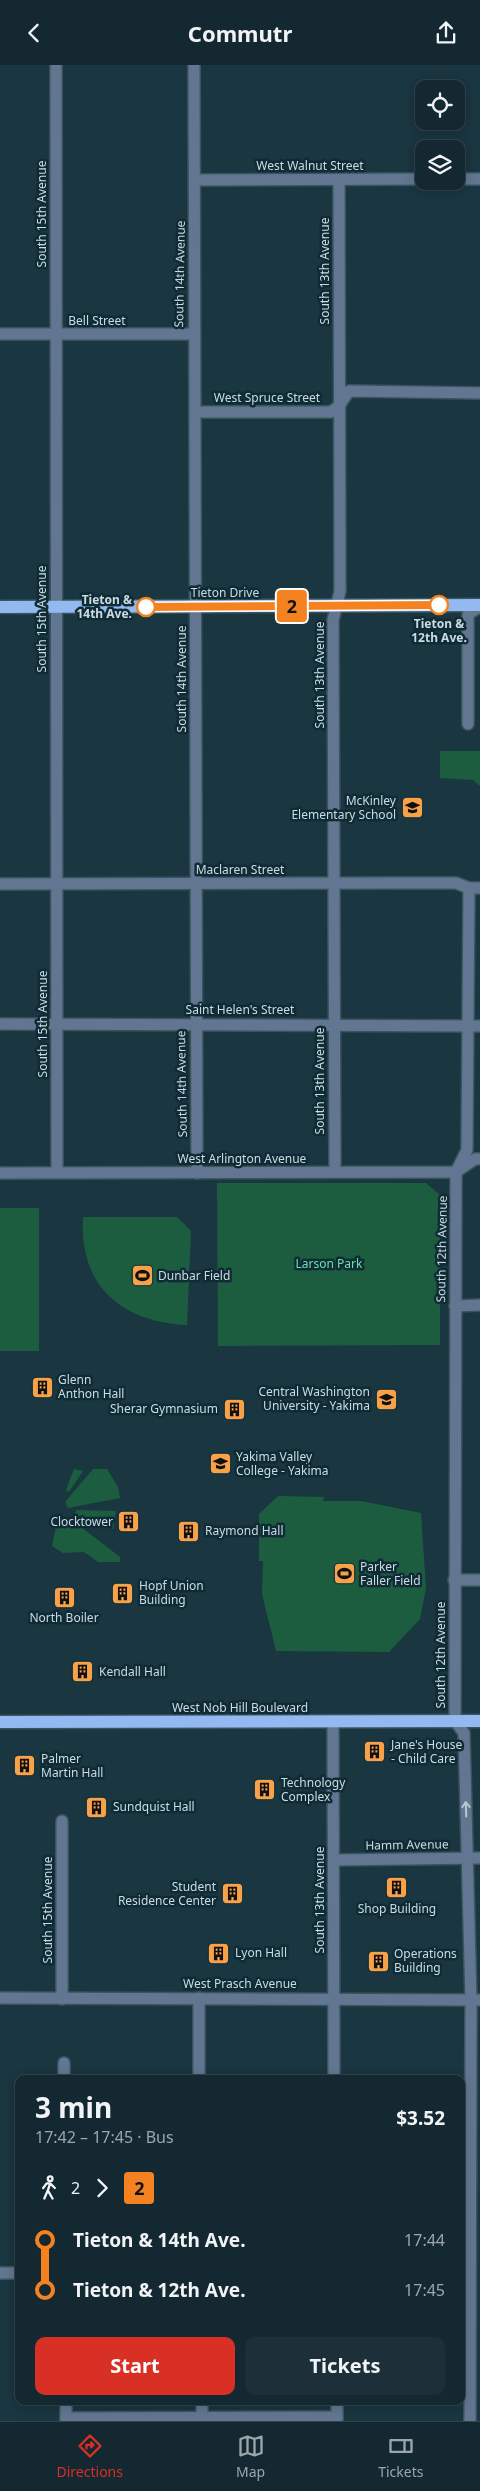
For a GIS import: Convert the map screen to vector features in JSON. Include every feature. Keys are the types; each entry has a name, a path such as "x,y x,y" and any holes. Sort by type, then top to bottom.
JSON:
{"main road":[{"name":"Tieton Drive","path":"0,607 480,606"},
{"name":"West Nob Hill Boulevard","path":"0,1722 480,1721"}],"street":[{"name":"South 15th Avenue","path":"56,65 57,1172"},
{"name":"South 14th Avenue","path":"194,65 195,1023 197,1173"},
{"name":"West Walnut Street","path":"195,180 415,179"},
{"path":"465,179 480,179"},
{"name":"South 13th Avenue","path":"335,1172 333,620 338,606 340,591 339,180"},
{"name":"Bell Street","path":"0,334 194,335"},
{"name":"West Spruce Street","path":"195,412 331,412 339,406 349,391 480,393"},
{"path":"468,724 468,614 480,606"},
{"name":"Maclaren Street","path":"0,884 456,883 474,888"},
{"name":"South 12th Avenue","path":"470,2421 470,2277 476,2000 474,1858 464,1733 455,1721 454,1580 456,1172 468,1150 467,1026 474,888"},
{"name":"Saint Helen's Street","path":"0,1024 195,1023 480,1026"},
{"path":"456,1172 475,1159 480,1159"},
{"name":"West Arlington Avenue","path":"0,1173 456,1172"},
{"path":"455,1306 480,1305"},
{"path":"454,1580 480,1580"},
{"name":"South 13th Avenue","path":"333,1721 334,2075"},
{"name":"South 15th Avenue","path":"62,1821 62,1999"},
{"name":"Hamm Avenue","path":"334,1860 474,1858"},
{"name":"West Prasch Avenue","path":"0,1998 476,2000"},
{"path":"198,1998 199,2075"},
{"path":"64,2063 64,2075"},
{"path":"0,2273 15,2273"},
{"path":"66,2405 66,2419 337,2419 336,2405"},
{"path":"202,2405 202,2419"}],"green space":[{"path":"440,751 480,751 480,786 473,780 440,778"},
{"name":"Larson Park","path":"217,1183 426,1183 440,1195 440,1345 218,1346"},
{"path":"0,1208 39,1208 39,1351 0,1351"},
{"name":"Dunbar Field","path":"83,1217 177,1217 191,1231 187,1325 142,1317 124,1308 109,1296 97,1281 88,1263 84,1241"},
{"path":"74,1469 83,1471 69,1492 66,1490"},
{"path":"93,1469 107,1469 118,1487 120,1498 68,1508 65,1502"},
{"name":"Parker Faller Field","path":"278,1496 324,1497 323,1501 361,1501 421,1513 426,1588 420,1619 389,1652 276,1651 262,1594 263,1561 259,1561 259,1514"},
{"path":"76,1510 116,1511 113,1529 75,1515"},
{"path":"72,1520 120,1557 120,1562 98,1562 84,1552 63,1553 52,1546 56,1527 66,1525"}],"bus line":[{"name":"2","path":"146,607 439,605"}],"place":[{"name":"Tieton & 12th Ave.","path":"439,605"},
{"name":"Tieton & 14th Ave.","path":"146,607"},
{"name":"McKinley Elementary School","path":"412,808"},
{"name":"Dunbar Field","path":"142,1276"},
{"name":"Glenn Anthon Hall","path":"42,1387"},
{"name":"Central Washington University - Yakima","path":"386,1399"},
{"name":"Sherar Gymnasium","path":"234,1409"},
{"name":"Yakima Valley College - Yakima","path":"220,1464"},
{"name":"Clocktower","path":"129,1522"},
{"name":"Raymond Hall","path":"189,1531"},
{"name":"Parker Faller Field","path":"344,1574"},
{"name":"Hopf Union Building","path":"123,1593"},
{"name":"North Boiler","path":"64,1597"},
{"name":"Kendall Hall","path":"83,1672"},
{"name":"Jane's House - Child Care","path":"375,1752"},
{"name":"Palmer Martin Hall","path":"25,1766"},
{"name":"Technology Complex","path":"265,1790"},
{"name":"Sundquist Hall","path":"97,1807"},
{"name":"Shop Building","path":"397,1888"},
{"name":"Student Residence Center","path":"232,1894"},
{"name":"Lyon Hall","path":"219,1953"},
{"name":"Operations Building","path":"378,1961"}]}
